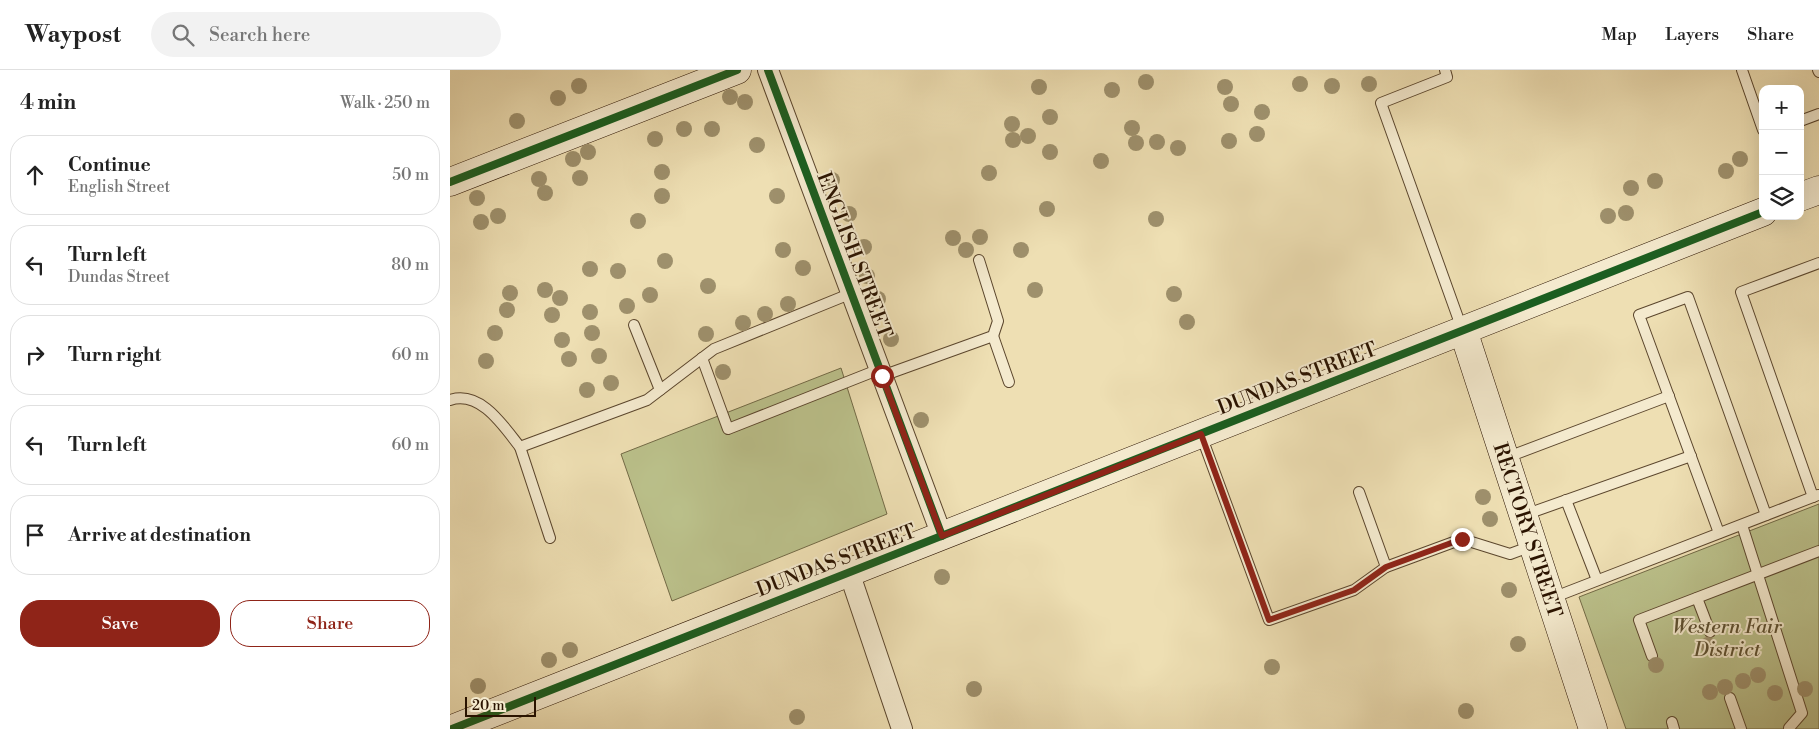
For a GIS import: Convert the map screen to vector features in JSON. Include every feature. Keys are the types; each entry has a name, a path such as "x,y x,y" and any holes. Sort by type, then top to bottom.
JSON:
{"main road":[{"path":"450,182 737,70"},
{"path":"1804,196 1819,190"},
{"name":"DUNDAS STREET","path":"452,729 1759,214"},
{"name":"RECTORY STREET","path":"1463,330 1593,729"}],"street":[{"name":"ENGLISH STREET","path":"768,70 942,536"},
{"path":"849,572 902,729"}],"lane":[{"path":"1444,70 1447,77 1381,103 1463,330"},
{"path":"1742,70 1759,119"},
{"path":"1804,120 1819,114"},
{"path":"979,260 998,321 993,336 1009,382"},
{"path":"1550,598 1816,496 1741,292 1819,263"},
{"path":"520,447 647,400 714,349 852,294"},
{"path":"1719,534 1639,315 1688,297 1766,515"},
{"path":"634,325 660,390"},
{"path":"702,358 728,429 881,373 993,336"},
{"path":"1504,458 1669,396"},
{"path":"450,400 456,398 476,402 496,417 520,447 550,538"},
{"path":"1201,434 1269,620 1354,590 1386,567 1462,539 1510,554 1533,546"},
{"path":"1523,515 1691,456"},
{"path":"1359,492 1386,567"},
{"path":"1566,500 1597,580"},
{"path":"1742,525 1802,713 1788,729"},
{"path":"1652,656 1639,620 1818,554"},
{"path":"1697,598 1710,632"},
{"path":"1730,698 1741,729"}],"green space":[{"path":"841,368 887,514 672,601 621,454"},
{"name":"Western Fair District","path":"1819,504 1819,729 1626,729 1579,597"}],"cycle path":[{"path":"450,182 737,70"},
{"path":"768,70 942,536"},
{"path":"452,729 1759,214"}],"route":[{"path":"882,376 942,536 1201,434 1269,620 1354,590 1386,567 1462,539"}]}
